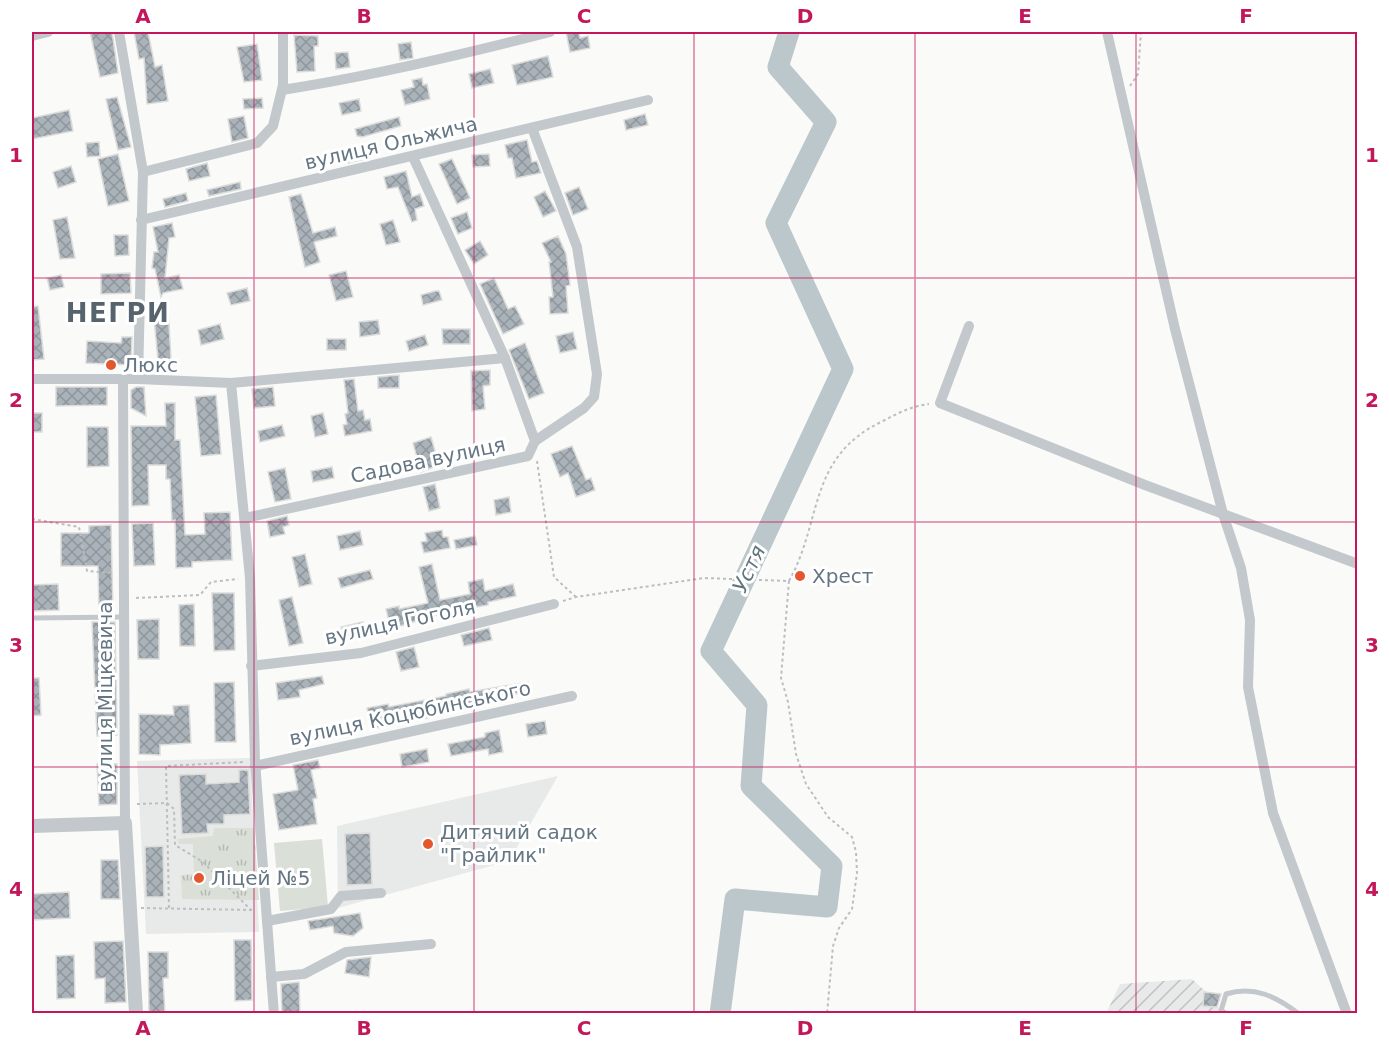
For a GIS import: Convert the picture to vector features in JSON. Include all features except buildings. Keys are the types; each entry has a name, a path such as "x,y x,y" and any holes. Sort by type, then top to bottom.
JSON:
{"street":[{"path":"32,36 48,32"},
{"path":"119,32 143,172 138,379"},
{"path":"143,172 257,143 273,126 282,90 283,32"},
{"path":"282,90 347,80 447,59 550,32"},
{"path":"1107,32 1175,329 1223,514 1241,568 1250,620 1248,687 1273,813 1347,1014"},
{"name":"вулиця Ольжича","path":"141,220 648,100"},
{"path":"532,128 577,247 597,374 594,397 584,408 535,441"},
{"name":"Садова вулиця","path":"245,518 528,456 535,441 506,358 413,156"},
{"path":"969,326 940,403 1223,514 1358,564"},
{"path":"32,379 138,379 231,383 506,358"},
{"name":"вулиця Міцкевича","path":"123,380 125,823 136,1014"},
{"path":"231,383 250,578 255,764 274,1014"},
{"name":"вулиця Гоголя","path":"251,666 361,653 554,604"},
{"name":"вулиця Коцюбинського","path":"255,764 572,696"},
{"path":"32,826 125,823"},
{"path":"266,917 331,909 341,896 381,893"},
{"path":"271,977 304,974 346,952 431,944"}],"lane":[{"path":"32,618 124,617"},
{"path":"1220,1014 1226,994 1235,991 1263,992 1299,1014"}],"path":[{"path":"1122,99 1138,74 1141,32"},
{"path":"827,1014 833,946 839,928 852,909 857,873 856,852 852,837 828,818 806,784 796,754 788,702 781,678 789,580 798,564 814,507 830,464 865,429 914,406 940,403"},
{"path":"535,441 554,577 576,597"},
{"path":"32,519 79,527 87,571 124,574"},
{"path":"124,598 200,594 211,582 250,578"},
{"path":"554,604 576,597 704,578 789,580"},
{"path":"169,908 166,766 255,764"},
{"path":"125,804 167,803 174,809 175,845 204,862 251,910 266,917"},
{"path":"129,908 251,910"}],"shaded area":[{"name":"Ліцей №5","path":"250,758 259,932 146,934 137,761"},
{"name":"Дитячий садок \"Грайлик\"","path":"558,776 509,861 338,908 337,826"},
{"path":"1192,979 1206,992 1203,1006 1221,1008 1233,1013 1106,1014 1120,984"}],"green space":[{"path":"214,828 254,828 259,900 182,899 181,875 194,874 193,844 179,844 178,839 213,836"},
{"path":"322,839 328,907 280,911 274,843"}],"waterway":[{"name":"Устя","path":"720,1014 735,899 827,907 832,866 751,786 757,705 711,651 843,369 776,223 826,122 778,67 789,32"}],"place":[{"name":"Люкс","path":"111,365"},
{"name":"Хрест","path":"800,576"},
{"name":"Дитячий садок \"Грайлик\"","path":"428,844"},
{"name":"Ліцей №5","path":"199,878"}],"district":[{"name":"НЕГРИ","path":"118,313"}]}
